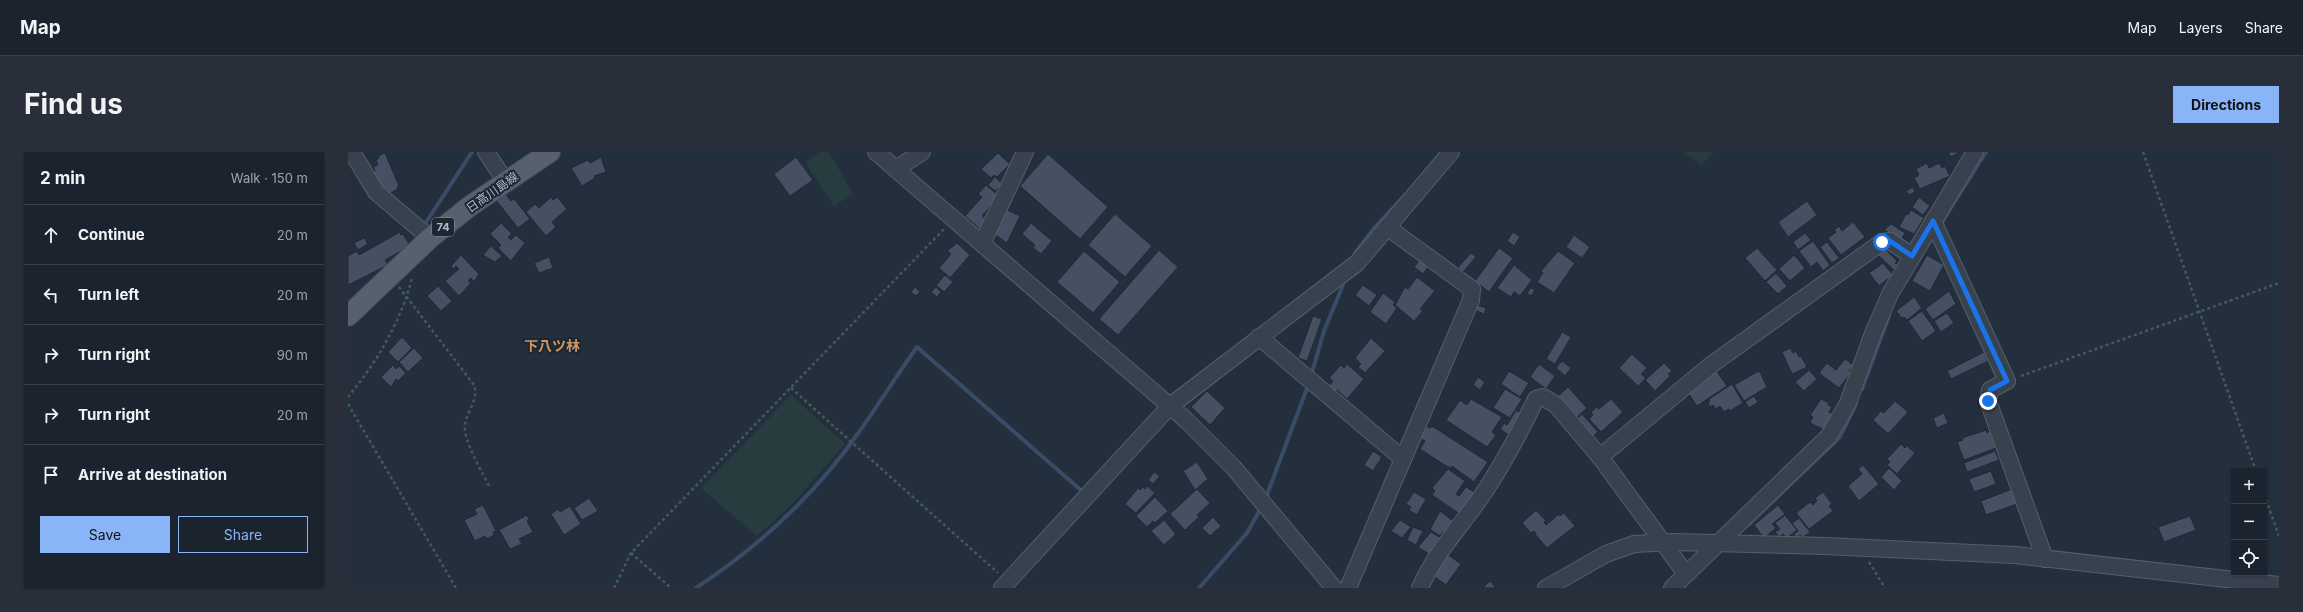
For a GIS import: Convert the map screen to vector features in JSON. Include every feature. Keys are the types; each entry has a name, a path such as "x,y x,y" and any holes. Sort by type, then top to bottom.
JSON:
{"main road":[{"name":"日高川島線","path":"348,316 430,238 470,206 550,152"}],"street":[{"path":"352,152 376,192 430,238"},
{"path":"486,152 506,182"},
{"path":"876,152 1170,406 1234,468 1334,588"},
{"path":"896,169 922,152"},
{"path":"982,244 1025,152"},
{"path":"1005,585 1170,406 1357,263 1451,152"},
{"path":"1672,588 1829,436 1848,403 1854,381 1885,306 1912,256 1975,152"},
{"path":"1933,221 2007,381 1990,390 1988,401 2045,559"},
{"path":"1348,588 1471,300 1472,289 1388,227"},
{"path":"1600,457 1711,365 1882,242 1890,241 1912,256"},
{"path":"1259,337 1403,459"},
{"path":"1420,588 1426,573 1482,494 1511,449 1536,398 1543,397 1556,405 1600,457 1686,574"},
{"path":"1546,588 1606,554 1634,544 1664,543 1861,548 2015,556 2279,585"}],"path":[{"path":"2143,152 2255,468"},
{"path":"614,588 631,553 954,219"},
{"path":"348,397 370,370 408,297 413,276"},
{"path":"390,277 408,297 474,384 477,393 464,426 469,445 490,488"},
{"path":"2007,381 2279,283"},
{"path":"791,388 1005,585"},
{"path":"348,404 456,588"},
{"path":"2267,502 2279,536"},
{"path":"1861,548 1885,588"},
{"path":"631,553 671,588"}],"green space":[{"path":"820,152 829,152 853,194 834,206 805,162"},
{"path":"1683,152 1713,152 1702,165"},
{"path":"791,395 845,444 794,502 757,536 701,488"}],"building":[{"path":"1948,152 1960,152 1951,157"},
{"path":"385,153 399,186 397,187 398,189 387,195 373,172 375,171 373,167 378,165 376,160 379,158 378,156"},
{"path":"998,153 1010,164 997,177 994,175 991,178 981,169"},
{"path":"1048,154 1108,207 1080,239 1020,186"},
{"path":"601,157 606,172 594,176 595,178 582,186 571,168 588,160 590,163"},
{"path":"796,157 813,180 790,196 774,174"},
{"path":"1927,163 1929,168 1939,163 1942,168 1945,166 1950,176 1920,189 1914,178 1919,175 1916,169"},
{"path":"995,177 1002,184 995,191 988,185"},
{"path":"986,185 999,196 982,216 987,220 980,229 965,216 982,197 978,194"},
{"path":"1913,187 1915,192 1909,195 1906,191"},
{"path":"504,192 511,201 514,199 530,219 518,228 495,199"},
{"path":"551,197 553,200 557,197 567,209 552,222 556,227 546,236 526,212 535,204 539,208"},
{"path":"1919,197 1930,206 1923,215 1912,207"},
{"path":"1807,201 1817,215 1788,237 1778,222"},
{"path":"1005,209 1020,216 1007,243 994,234"},
{"path":"1911,210 1924,218 1914,234 1899,227 1906,214 1908,215"},
{"path":"1115,214 1152,246 1125,277 1088,245"},
{"path":"1853,222 1865,237 1841,255 1828,238 1836,232 1834,230 1839,226 1842,231"},
{"path":"501,223 512,234 508,237 511,240 516,235 525,243 511,261 498,248 501,245 490,234"},
{"path":"1031,223 1052,241 1041,254 1033,248 1035,245 1022,234"},
{"path":"1891,224 1905,233 1901,240 1884,230"},
{"path":"400,232 401,235 403,234 410,246 385,260 388,265 348,285 348,256 357,251 359,255"},
{"path":"1513,232 1520,237 1514,246 1507,241"},
{"path":"1805,233 1811,240 1798,250 1793,242"},
{"path":"1574,235 1590,247 1582,258 1566,247"},
{"path":"364,238 368,244 358,250 354,243"},
{"path":"1813,241 1830,265 1823,271 1817,262 1811,267 1799,251"},
{"path":"1827,242 1839,258 1832,263 1820,247"},
{"path":"957,243 970,255 950,278 939,268 951,254 947,251"},
{"path":"491,246 502,256 495,262 483,255"},
{"path":"1499,248 1513,258 1489,292 1475,281"},
{"path":"1757,248 1777,270 1765,281 1745,258"},
{"path":"1885,249 1897,261 1895,263 1898,265 1894,270 1878,255"},
{"path":"1159,250 1178,267 1118,335 1099,319"},
{"path":"1084,251 1120,282 1093,313 1057,282"},
{"path":"1558,251 1575,263 1554,293 1537,282 1543,273 1541,271"},
{"path":"1471,253 1476,257 1463,272 1458,267"},
{"path":"461,255 479,274 474,282 471,278 468,281 471,283 459,296 445,281 459,269 456,266 454,269 451,266"},
{"path":"1794,255 1805,268 1790,281 1779,269"},
{"path":"1927,255 1944,265 1930,291 1912,281"},
{"path":"549,257 553,268 539,273 534,263"},
{"path":"1421,258 1430,264 1423,274 1414,267"},
{"path":"1883,263 1893,275 1879,286 1869,273"},
{"path":"1514,265 1532,280 1520,296 1514,292 1511,297 1497,288"},
{"path":"1776,273 1787,286 1778,294 1766,282"},
{"path":"945,275 953,282 944,292 936,285"},
{"path":"1417,277 1435,291 1420,309 1423,311 1414,321 1395,305 1405,287 1408,289"},
{"path":"1363,285 1377,295 1369,306 1355,295"},
{"path":"438,286 452,301 441,311 427,296"},
{"path":"915,287 920,292 916,296 911,292"},
{"path":"936,287 941,292 937,297 931,292"},
{"path":"1531,288 1535,290 1531,296 1527,293"},
{"path":"1949,291 1956,304 1933,320 1925,309"},
{"path":"1383,293 1395,302 1393,305 1397,308 1386,324 1370,312"},
{"path":"1914,297 1922,308 1907,320 1904,317 1902,318 1896,311"},
{"path":"1474,304 1486,308 1484,314 1472,309"},
{"path":"1922,311 1936,331 1922,341 1908,321"},
{"path":"1947,313 1954,323 1941,332 1934,321"},
{"path":"1313,316 1322,319 1307,361 1298,358"},
{"path":"1562,332 1571,337 1555,364 1546,359"},
{"path":"402,337 412,348 398,362 388,352"},
{"path":"1371,338 1385,351 1365,373 1358,367 1361,364 1355,358"},
{"path":"414,348 423,358 408,372 399,362"},
{"path":"1790,348 1793,353 1796,351 1799,357 1801,356 1807,367 1792,374 1782,352"},
{"path":"1984,352 1988,361 1951,379 1947,371"},
{"path":"1632,354 1647,368 1641,374 1646,378 1638,386 1619,368"},
{"path":"1845,359 1853,365 1849,371 1851,373 1839,388 1819,373 1827,363 1836,370"},
{"path":"1562,361 1571,368 1565,376 1556,368"},
{"path":"1664,363 1672,371 1668,374 1670,376 1655,391 1645,380"},
{"path":"1347,364 1364,379 1347,399 1337,390 1335,392 1329,386 1333,381 1329,378 1341,365 1344,368"},
{"path":"1539,364 1555,376 1546,389 1530,377"},
{"path":"393,365 396,369 399,366 406,373 398,381 396,379 391,387 381,377"},
{"path":"1716,370 1727,386 1697,406 1686,390"},
{"path":"1809,370 1817,379 1804,391 1795,382"},
{"path":"1509,371 1529,383 1520,397 1501,384"},
{"path":"1757,372 1760,372 1767,387 1744,401 1734,385"},
{"path":"1478,377 1485,382 1480,390 1473,385"},
{"path":"1732,384 1743,403 1730,411 1729,409 1724,412 1720,406 1716,409 1713,405 1710,407 1708,403 1710,401 1709,399"},
{"path":"1568,387 1587,408 1575,419 1556,398"},
{"path":"1505,389 1522,399 1510,418 1493,408"},
{"path":"1207,391 1225,408 1210,425 1191,407"},
{"path":"1754,396 1758,402 1749,408 1745,402"},
{"path":"1471,399 1502,417 1492,432 1496,435 1487,447 1446,420 1460,400 1467,405"},
{"path":"1611,399 1623,412 1601,432 1589,419 1593,415 1591,412 1597,407 1599,409"},
{"path":"1821,399 1829,403 1828,405 1832,407 1829,412 1833,414 1825,430 1810,423 1813,417 1810,415"},
{"path":"1895,401 1908,412 1888,434 1873,420 1881,411 1884,413"},
{"path":"1516,410 1523,415 1510,436 1500,429 1504,423 1507,425"},
{"path":"1944,413 1948,423 1937,428 1933,418"},
{"path":"1582,414 1598,432 1592,437 1576,420"},
{"path":"1427,426 1430,428 1432,426 1488,462 1474,482 1452,466 1451,468 1443,464 1420,449 1425,441 1419,438"},
{"path":"1986,430 1987,433 1990,431 1996,448 1964,460 1957,442 1963,440 1962,438"},
{"path":"1901,444 1905,448 1907,446 1915,453 1897,474 1887,465 1890,462 1887,459"},
{"path":"1373,451 1382,457 1373,471 1364,465"},
{"path":"1995,451 1999,460 1967,472 1964,463"},
{"path":"1197,462 1208,479 1195,490 1183,471"},
{"path":"1863,465 1879,484 1859,501 1848,486 1862,474 1858,469"},
{"path":"1889,468 1902,481 1894,490 1881,477"},
{"path":"1448,469 1465,481 1456,494 1459,496 1466,487 1476,493 1461,515 1432,495 1435,491 1432,488"},
{"path":"1991,471 1996,484 1974,492 1969,479"},
{"path":"1154,472 1160,476 1153,484 1148,480"},
{"path":"1147,486 1155,493 1136,513 1125,504 1138,488 1140,490 1143,487 1145,489"},
{"path":"1197,489 1210,503 1197,515 1199,517 1185,530 1170,514"},
{"path":"2012,489 2017,504 1986,515 1981,501"},
{"path":"1414,492 1426,499 1417,515 1409,510 1411,507 1406,504"},
{"path":"1823,492 1832,504 1829,506 1833,511 1809,529 1796,513 1810,502 1813,505 1817,501 1815,498"},
{"path":"1155,497 1168,511 1155,523 1153,521 1147,527 1136,516"},
{"path":"589,498 598,511 582,520 574,508"},
{"path":"483,505 496,531 493,532 494,535 487,539 485,536 475,541 464,520 477,514 474,509"},
{"path":"1778,505 1785,514 1772,524 1776,528 1764,538 1754,525"},
{"path":"570,506 581,524 564,535 551,514 558,509 560,512"},
{"path":"1536,510 1546,521 1544,522 1546,525 1559,514 1560,516 1564,513 1575,526 1547,548 1534,531 1531,533 1522,523"},
{"path":"1440,511 1456,523 1447,535 1443,532 1440,536 1430,529"},
{"path":"527,515 529,520 527,521 533,532 519,539 522,544 510,549 499,530"},
{"path":"1785,515 1797,530 1787,538 1783,534 1779,537 1775,532 1780,529 1775,523"},
{"path":"2190,516 2196,530 2164,542 2158,527"},
{"path":"1213,517 1221,526 1210,536 1202,528"},
{"path":"1799,518 1810,532 1802,538 1800,535 1797,538 1794,534 1798,531 1792,523"},
{"path":"1164,520 1176,534 1164,545 1151,531"},
{"path":"1400,520 1411,527 1402,538 1391,531"},
{"path":"1413,527 1423,531 1416,545 1407,540"},
{"path":"1431,532 1441,538 1432,556 1418,547"},
{"path":"1447,554 1461,564 1446,585 1432,575"},
{"path":"1490,581 1496,588 1483,588"}],"waterway":[{"path":"423,227 472,152"},
{"path":"1942,222 1986,152"},
{"path":"1355,253 1375,227 1405,195"},
{"path":"1311,376 1324,331 1343,285 1343,279"},
{"path":"1862,389 1889,316"},
{"path":"696,588 764,537 805,498 842,455 917,347 1083,492"},
{"path":"1265,500 1309,383"},
{"path":"1748,525 1840,437 1856,404"},
{"path":"1199,588 1247,533 1262,506"}],"district":[{"name":"下八ツ林","path":"552,345"}],"route":[{"path":"1882,242 1890,241 1912,256 1933,221 2007,381 1990,390 1988,401"}]}
